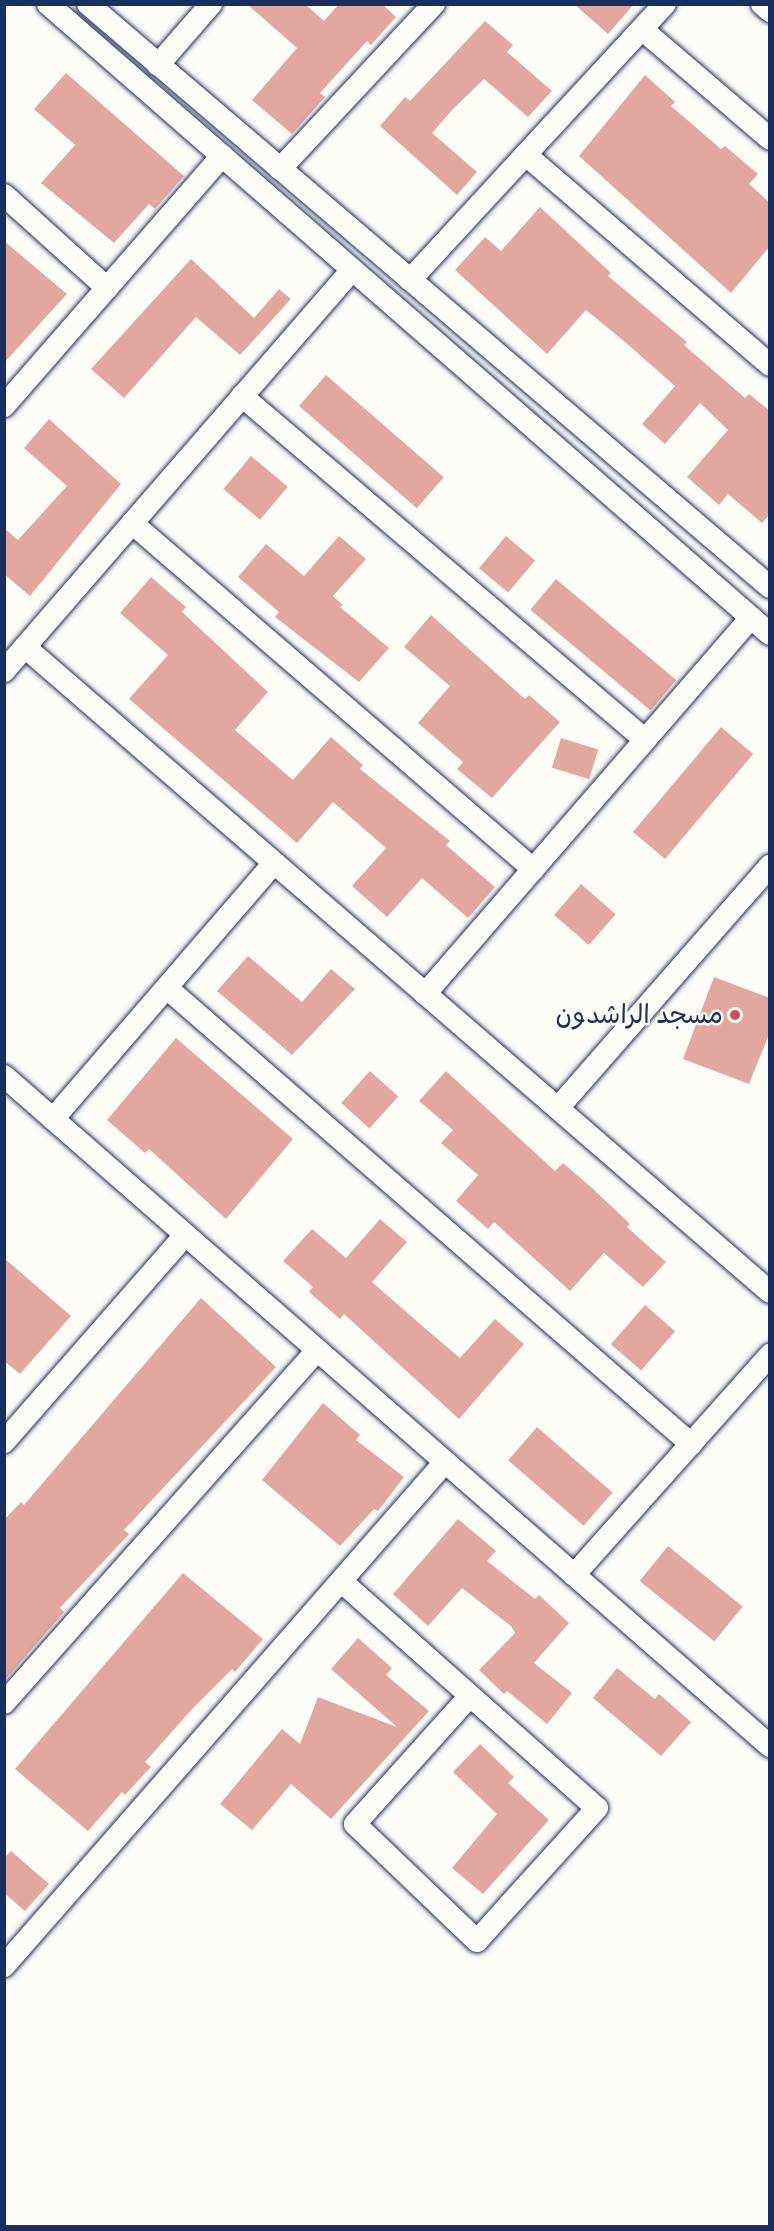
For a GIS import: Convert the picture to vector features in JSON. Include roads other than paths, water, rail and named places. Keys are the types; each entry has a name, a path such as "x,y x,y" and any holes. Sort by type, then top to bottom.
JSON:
{"street":[{"path":"48,4 770,634"},
{"path":"88,4 770,587"},
{"path":"158,65 211,4"},
{"path":"280,169 434,4"},
{"path":"410,280 665,4"},
{"path":"762,4 770,11"},
{"path":"643,30 770,139"},
{"path":"526,155 770,365"},
{"path":"4,406 222,156"},
{"path":"4,195 108,288"},
{"path":"4,671 352,270"},
{"path":"242,396 644,740"},
{"path":"132,523 532,869"},
{"path":"424,994 751,617"},
{"path":"25,647 770,1292"},
{"path":"53,1119 274,863"},
{"path":"558,1108 770,866"},
{"path":"167,988 691,1444"},
{"path":"4,1076 770,1746"},
{"path":"6,1437 185,1235"},
{"path":"4,1704 317,1350"},
{"path":"574,1575 770,1355"},
{"path":"4,1966 445,1462"},
{"path":"341,1581 471,1696 597,1808 477,1941 355,1824 471,1696"}],"place":[{"name":"مسجد الراشدون","path":"735,1015"}]}
